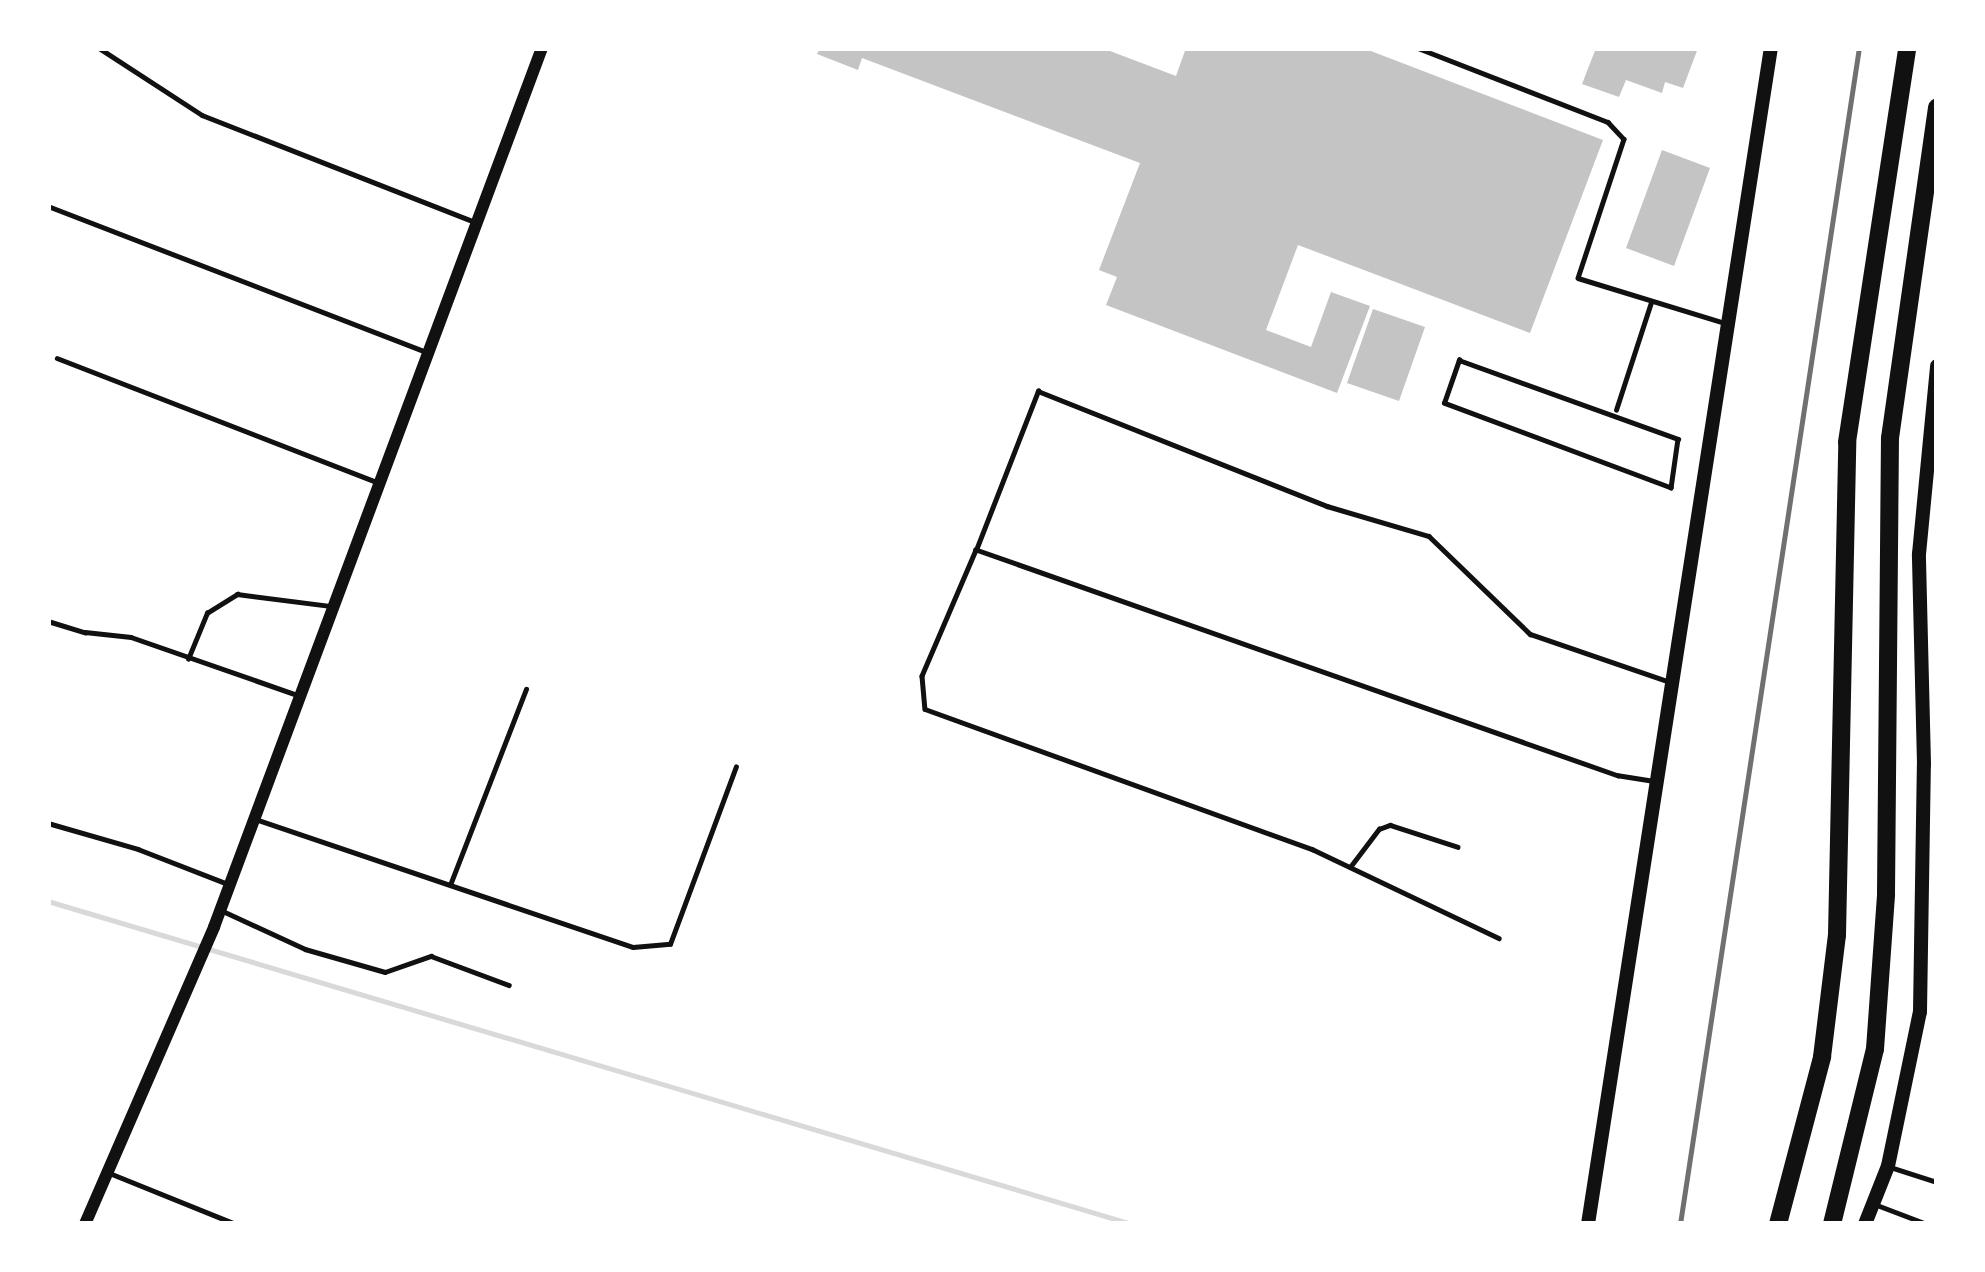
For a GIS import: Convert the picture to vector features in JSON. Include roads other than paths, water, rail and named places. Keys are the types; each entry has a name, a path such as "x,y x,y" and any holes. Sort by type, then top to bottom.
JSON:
{"highway":[{"path":"1778,1224 1817,1078 1830,996 1840,875 1847,442 1906,48"},
{"path":"1832,1224 1875,1048 1887,876 1890,438 1937,107"}],"main road":[{"path":"1588,1224 1771,48"},
{"path":"1865,1224 1888,1166 1920,1012 1930,767 1919,554 1937,366"}],"street":[{"path":"85,1224 214,927 539,49"}],"lane":[{"path":"99,48 202,115 478,223"},
{"path":"1418,48 1608,122 1624,139 1578,278 1728,324"},
{"path":"48,206 428,353"},
{"path":"1615,413 1652,302"},
{"path":"57,358 380,483"},
{"path":"1460,360 1615,413 1678,439 1670,488 1444,403 1460,360"},
{"path":"1498,938 1350,867 925,709 922,676 1038,391 1327,506 1429,536 1530,634 1675,684"},
{"path":"976,550 1618,776 1656,782"},
{"path":"188,659 208,613 238,594 334,607"},
{"path":"48,621 85,632 131,637 300,696"},
{"path":"450,886 526,689"},
{"path":"255,819 633,947 670,944 736,767"},
{"path":"48,824 118,842 230,885"},
{"path":"1350,867 1379,829 1390,825 1458,848"},
{"path":"220,909 288,943 385,972 431,956 509,985"},
{"path":"1888,1166 1937,1181"},
{"path":"107,1172 236,1224"},
{"path":"1873,1203 1928,1224"}],"waterway":[{"path":"48,901 1132,1224"}],"railway":[{"path":"1680,1224 1859,48"}]}
